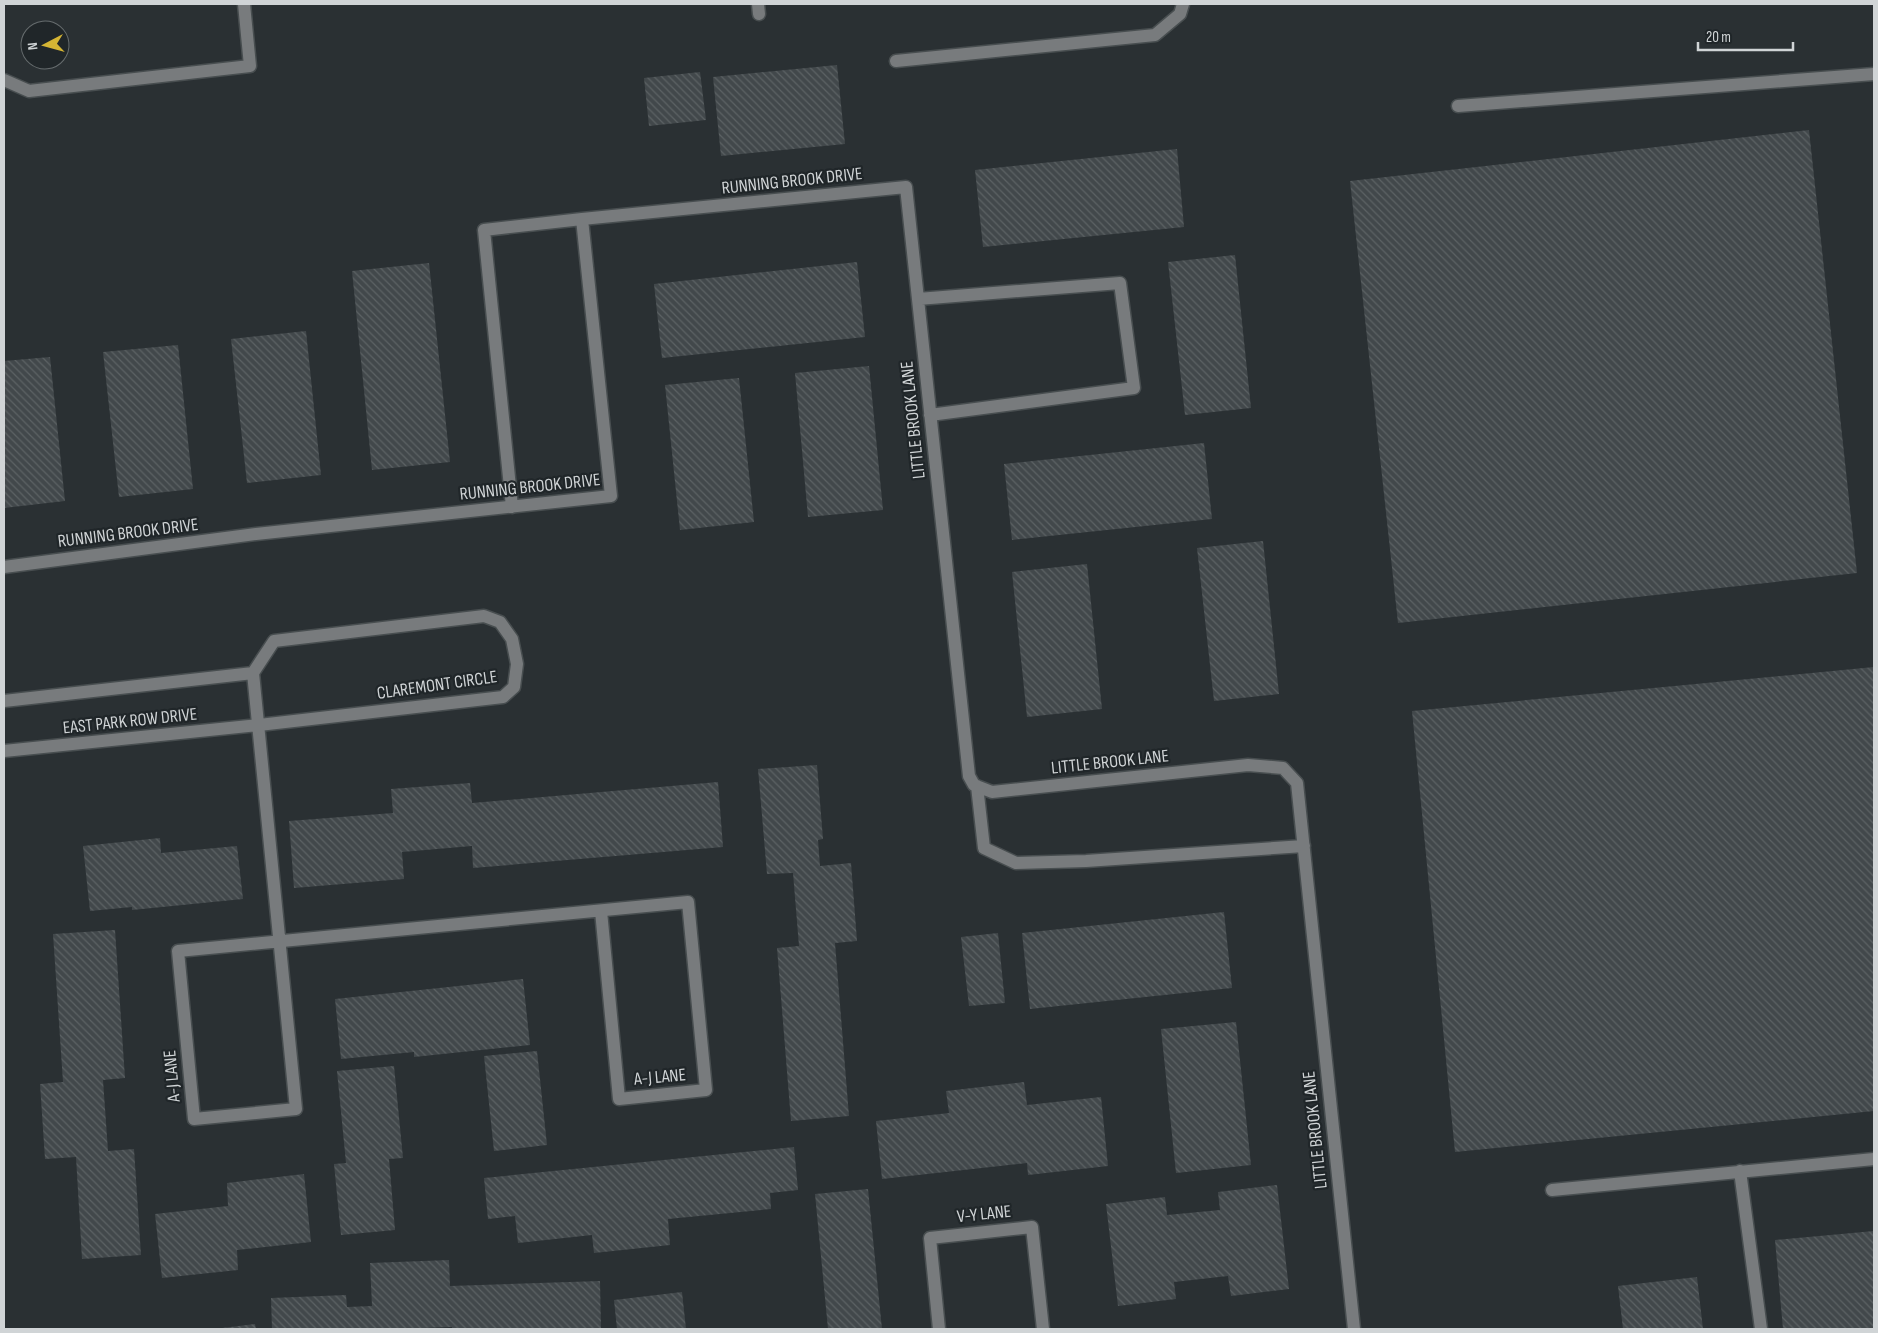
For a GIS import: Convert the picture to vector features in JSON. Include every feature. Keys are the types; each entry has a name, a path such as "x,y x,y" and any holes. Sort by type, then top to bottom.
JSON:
{"street":[{"path":"4,80 29,91 250,66 244,4"},
{"path":"896,61 1155,35 1180,14 1184,4"},
{"path":"1458,106 1874,74"},
{"name":"RUNNING BROOK DRIVE","path":"4,567 256,534 611,496 582,219 906,187"},
{"name":"LITTLE BROOK LANE","path":"906,187 970,776 974,785 992,792 1248,765 1284,768 1297,783 1354,1329"},
{"path":"512,507 484,230 582,219"},
{"path":"918,299 1120,282 1134,388 930,416"},
{"name":"CLAREMONT CIRCLE","path":"253,673 274,641 484,616 500,622 512,639 516,664 514,687 503,697 259,725"},
{"path":"253,673 259,725"},
{"name":"EAST PARK ROW DRIVE","path":"4,701 253,673"},
{"name":"EAST PARK ROW DRIVE","path":"4,751 259,725"},
{"name":"A-J LANE","path":"259,725 280,941 296,1109 194,1119 178,951 280,941 600,911 688,902 706,1090 619,1098 600,911"},
{"path":"977,786 984,848 1016,863 1086,861 1304,846"},
{"path":"1552,1190 1874,1158"},
{"path":"1740,1171 1762,1329"},
{"name":"V-Y LANE","path":"939,1329 930,1238 1032,1227 1043,1329"}],"building":[{"path":"837,65 845,144 721,156 713,77"},
{"path":"700,72 706,120 649,126 644,78"},
{"path":"1809,130 1857,573 1398,623 1350,181"},
{"path":"1177,149 1184,227 983,247 975,170"},
{"path":"1235,255 1251,408 1185,415 1168,262"},
{"path":"857,262 865,337 662,358 654,284"},
{"path":"429,263 450,462 372,470 352,271"},
{"path":"306,331 321,475 247,483 231,339"},
{"path":"178,345 193,489 119,497 103,352"},
{"path":"50,357 65,501 4,508 4,361"},
{"path":"869,366 883,510 808,517 795,373"},
{"path":"739,378 754,522 680,530 665,385"},
{"path":"1204,443 1212,519 1012,540 1004,464"},
{"path":"1263,541 1279,694 1214,701 1197,548"},
{"path":"1087,564 1102,709 1027,717 1012,572"},
{"path":"1874,667 1874,1111 1455,1152 1412,711"},
{"path":"817,765 823,839 818,840 820,866 851,863 857,941 835,943 849,1116 791,1121 777,948 799,946 793,873 767,874 758,769"},
{"path":"718,782 723,847 473,868 472,846 402,852 404,879 294,888 289,821 393,813 391,789 470,783 472,803"},
{"path":"160,838 161,853 237,846 243,899 132,910 132,907 90,911 83,846"},
{"path":"1224,912 1232,988 1030,1009 1022,933"},
{"path":"115,930 125,1078 103,1080 108,1151 134,1149 141,1255 82,1259 76,1157 45,1159 40,1084 63,1082 53,934"},
{"path":"998,933 1005,1003 969,1006 961,937"},
{"path":"523,979 530,1045 414,1057 414,1052 341,1059 335,999"},
{"path":"1236,1022 1251,1165 1176,1173 1161,1029"},
{"path":"537,1051 547,1145 494,1151 484,1056"},
{"path":"394,1066 403,1158 389,1159 395,1230 341,1235 334,1164 346,1163 337,1071"},
{"path":"1024,1082 1027,1105 1101,1097 1108,1166 1028,1175 1027,1163 882,1179 876,1121 949,1113 946,1091"},
{"path":"794,1147 798,1190 770,1193 771,1209 668,1219 670,1245 594,1253 592,1235 518,1243 515,1216 488,1219 484,1178"},
{"path":"304,1174 311,1242 237,1250 238,1270 162,1278 155,1214 228,1206 227,1183"},
{"path":"1277,1185 1289,1289 1231,1296 1228,1276 1174,1282 1176,1299 1118,1306 1106,1204 1165,1197 1167,1215 1220,1210 1218,1192"},
{"path":"868,1189 882,1329 828,1329 815,1194"},
{"path":"1874,1231 1874,1329 1783,1329 1775,1240"},
{"path":"449,1260 450,1286 600,1281 601,1329 452,1329 452,1327 272,1329 271,1298 346,1295 347,1307 372,1306 370,1263"},
{"path":"1697,1277 1703,1329 1623,1329 1618,1286"},
{"path":"682,1292 686,1329 617,1329 614,1300"},
{"path":"255,1324 256,1329 222,1329 222,1328"}]}
